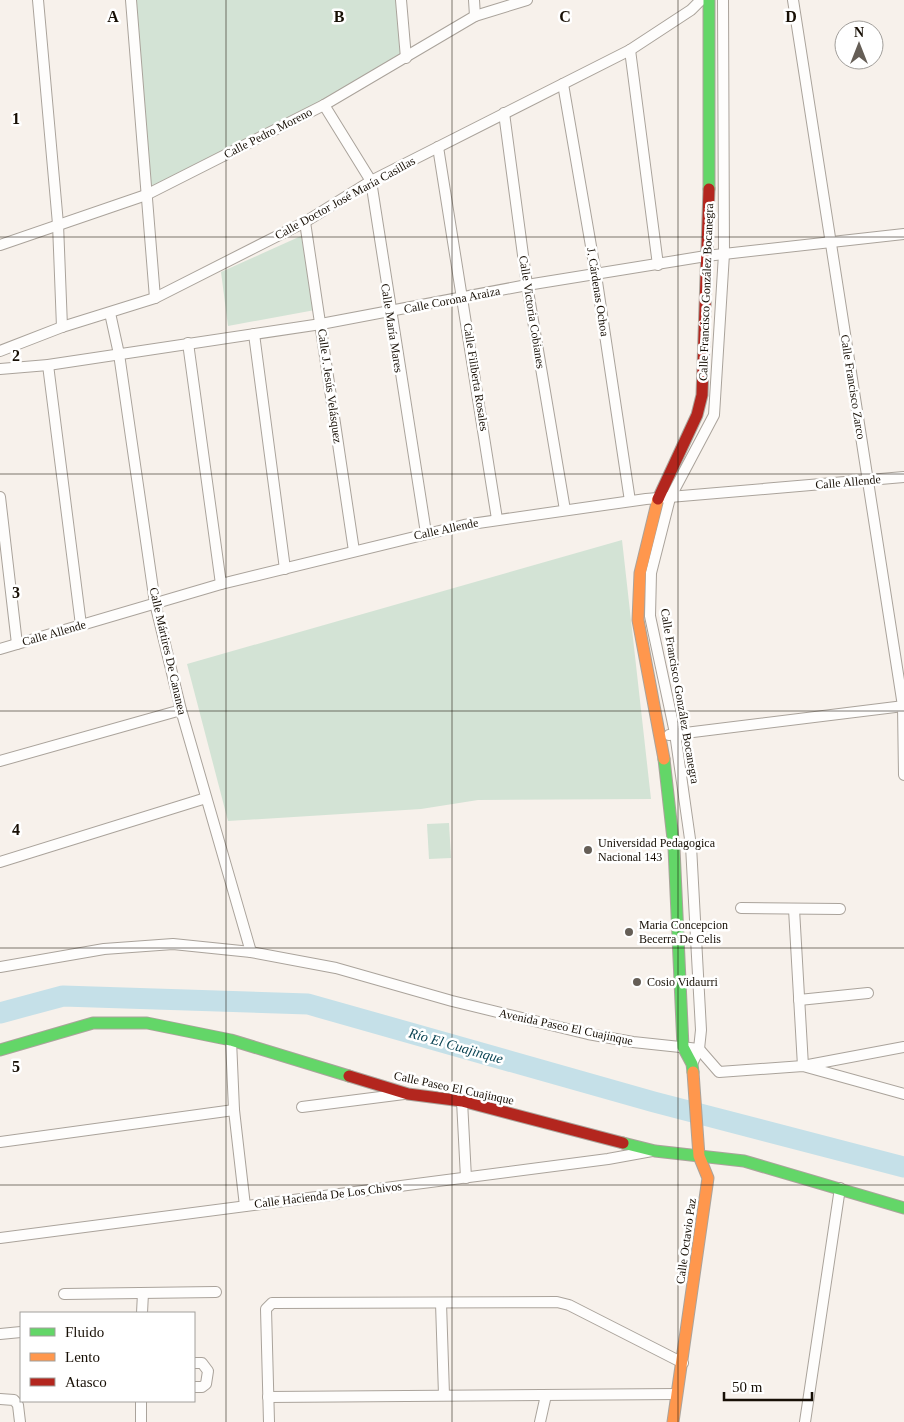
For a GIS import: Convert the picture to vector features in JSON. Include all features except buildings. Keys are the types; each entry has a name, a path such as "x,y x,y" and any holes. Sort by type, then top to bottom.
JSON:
{"street":[{"path":"38,0 58,224 62,327"},
{"path":"131,0 154,298"},
{"path":"401,0 406,58"},
{"path":"474,0 475,16"},
{"name":"Calle Pedro Moreno","path":"0,245 146,195 324,105 475,16 527,0"},
{"name":"Calle Doctor José María Casillas","path":"0,351 62,327 154,298 305,222 371,181 630,50 691,10 701,0"},
{"name":"Calle Francisco González Bocanegra","path":"683,1047 674,848 661,736 638,620 640,573 658,498 697,415 702,395 710,39 709,0"},
{"name":"Calle Francisco González Bocanegra","path":"699,1049 700,1020 690,846 674,734 650,616 651,573 670,498 714,415 724,254 723,0"},
{"name":"Calle Francisco Zarco","path":"793,0 904,706 904,775"},
{"path":"630,50 658,265"},
{"name":"J. Cárdenas Ochoa","path":"563,84 596,275 630,501"},
{"name":"Calle María Mares","path":"324,105 371,181 389,311 426,533"},
{"name":"Calle Victoria Cobianes","path":"504,113 527,285 565,510"},
{"name":"Calle Filiberta Rosales","path":"438,147 464,298 497,519"},
{"name":"Calle J. Jesús Velásquez","path":"305,222 354,551"},
{"name":"Calle Corona Araiza","path":"0,369 48,365 321,324 527,285 706,256 904,234"},
{"name":"Calle Mártires De Cananea","path":"110,313 119,354 155,602 181,710 251,952"},
{"path":"254,334 285,569"},
{"path":"188,343 221,584"},
{"path":"48,365 80,625"},
{"name":"Calle Allende","path":"0,648 221,584 426,533 497,519 658,498 904,477"},
{"path":"0,497 18,644"},
{"path":"661,736 904,706"},
{"path":"0,761 181,710"},
{"path":"0,862 206,798"},
{"path":"674,848 690,846"},
{"path":"741,908 840,909"},
{"path":"794,909 803,1066"},
{"name":"Avenida Paseo El Cuajinque","path":"0,967 104,949 172,944 251,952 336,968 452,1001 588,1034 633,1042 699,1049"},
{"path":"799,1000 868,993"},
{"name":"Calle Paseo El Cuajinque","path":"0,1050 93,1023 147,1023 231,1040 408,1094 462,1101 655,1151 744,1161 904,1208"},
{"path":"231,1040 234,1110 245,1206"},
{"name":"Calle Octavio Paz","path":"673,1422 683,1363 708,1178 699,1156 697,1143 692,1064 683,1047"},
{"path":"692,1064 699,1049 719,1072 803,1066 904,1047"},
{"path":"803,1066 904,1094"},
{"path":"302,1107 408,1094"},
{"path":"462,1101 466,1178"},
{"path":"0,1142 234,1110"},
{"name":"Calle Hacienda De Los Chivos","path":"0,1238 466,1178 655,1151"},
{"path":"805,1422 840,1188"},
{"path":"64,1294 216,1292"},
{"path":"142,1312 143,1293"},
{"path":"269,1422 266,1309 272,1303 557,1302 569,1305 683,1363"},
{"path":"442,1303 444,1396"},
{"path":"0,1334 20,1332"},
{"path":"195,1363 202,1363 206,1366 208,1380 202,1387 195,1387"},
{"path":"268,1397 678,1394"},
{"path":"540,1422 546,1395"},
{"path":"0,1399 14,1400 18,1405 20,1422"},
{"path":"141,1402 141,1422"}],"green space":[{"path":"131,0 401,0 406,58 146,195"},
{"path":"301,236 315,310 228,326 221,272"},
{"path":"622,540 651,799 478,800 421,809 228,821 187,664"},
{"path":"449,823 451,858 429,859 427,824"}],"waterway":[{"name":"Río El Cuajinque","path":"0,1013 63,996 308,1004 654,1102 904,1167"}],"traffic: fast":[{"path":"709,0 709,189"},
{"path":"664,759 674,848 683,1047 692,1064 693,1072"},
{"path":"0,1050 93,1023 147,1023 231,1040 349,1076"},
{"path":"623,1143 655,1151 744,1161 904,1208"}],"traffic: slow":[{"path":"658,499 640,573 638,620 664,759"},
{"path":"673,1422 708,1178 699,1156 693,1072"}],"traffic: jam":[{"path":"658,499 697,415 702,395 709,189"},
{"path":"349,1076 408,1094 462,1101 623,1143"}],"place":[{"name":"Universidad Pedagogica Nacional 143","path":"588,850"},
{"name":"Maria Concepcion Becerra De Celis","path":"629,932"},
{"name":"Cosio Vidaurri","path":"637,982"}]}
